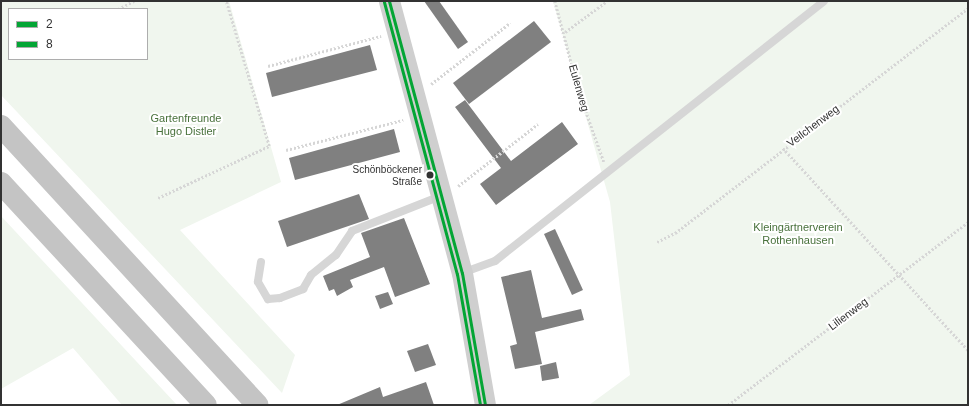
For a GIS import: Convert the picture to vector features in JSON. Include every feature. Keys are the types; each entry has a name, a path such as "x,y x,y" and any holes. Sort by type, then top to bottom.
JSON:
{"highway":[{"path":"1,126 258,405"},
{"path":"1,183 206,405"}],"main road":[{"path":"388,1 450,191 462,273 485,405"}],"lane":[{"path":"462,273 495,261 609,174 824,1"},
{"path":"261,262 258,282 268,299 280,298 303,289 311,275 336,255 352,231 450,191"}],"path":[{"path":"120,8 134,1"},
{"path":"158,198 269,146 226,1"},
{"name":"Eulenweg","path":"555,1 565,32 579,92 609,174"},
{"path":"565,32 607,1"},
{"name":"Veilchenweg","path":"657,242 675,233 783,148 968,8"},
{"path":"430,84 510,22"},
{"path":"268,66 386,35"},
{"path":"286,150 408,118"},
{"path":"450,191 538,124"},
{"path":"783,148 968,350"},
{"name":"Lilienweg","path":"728,405 968,222"}],"green space":[{"name":"Gartenfreunde Hugo Distler","path":"1,1 229,1 281,182 180,230 295,355 282,393 1,95"},
{"name":"Kleingärtnerverein Rothenhausen","path":"553,1 968,1 968,405 589,405 630,375 610,202"},
{"path":"1,216 177,405 122,405 73,348 1,389"}],"building":[{"path":"424,1 439,1 468,42 458,49"},
{"path":"534,21 551,42 469,104 453,83"},
{"path":"370,45 377,70 272,97 266,73"},
{"path":"465,100 511,161 562,122 578,144 496,205 480,184 501,168 455,107"},
{"path":"394,129 400,152 295,180 289,158"},
{"path":"359,194 369,219 287,247 278,221"},
{"path":"404,218 430,284 395,297 384,267 350,280 353,287 337,296 334,289 329,291 323,276 370,257 361,233"},
{"path":"555,229 583,290 572,295 544,234"},
{"path":"531,270 542,318 581,309 584,320 535,332 542,364 515,369 510,346 517,344 501,277"},
{"path":"388,292 393,304 380,309 375,296"},
{"path":"428,344 436,365 415,372 407,351"},
{"path":"556,362 559,378 542,381 540,366"},
{"path":"426,382 434,405 337,405 380,387 383,397"}],"transit line":[{"name":"2","path":"389,1 462,273 485,405"},
{"name":"8","path":"384,2 457,274 480,405"}],"place":[{"name":"Schönböckener Straße","path":"430,175"}]}
